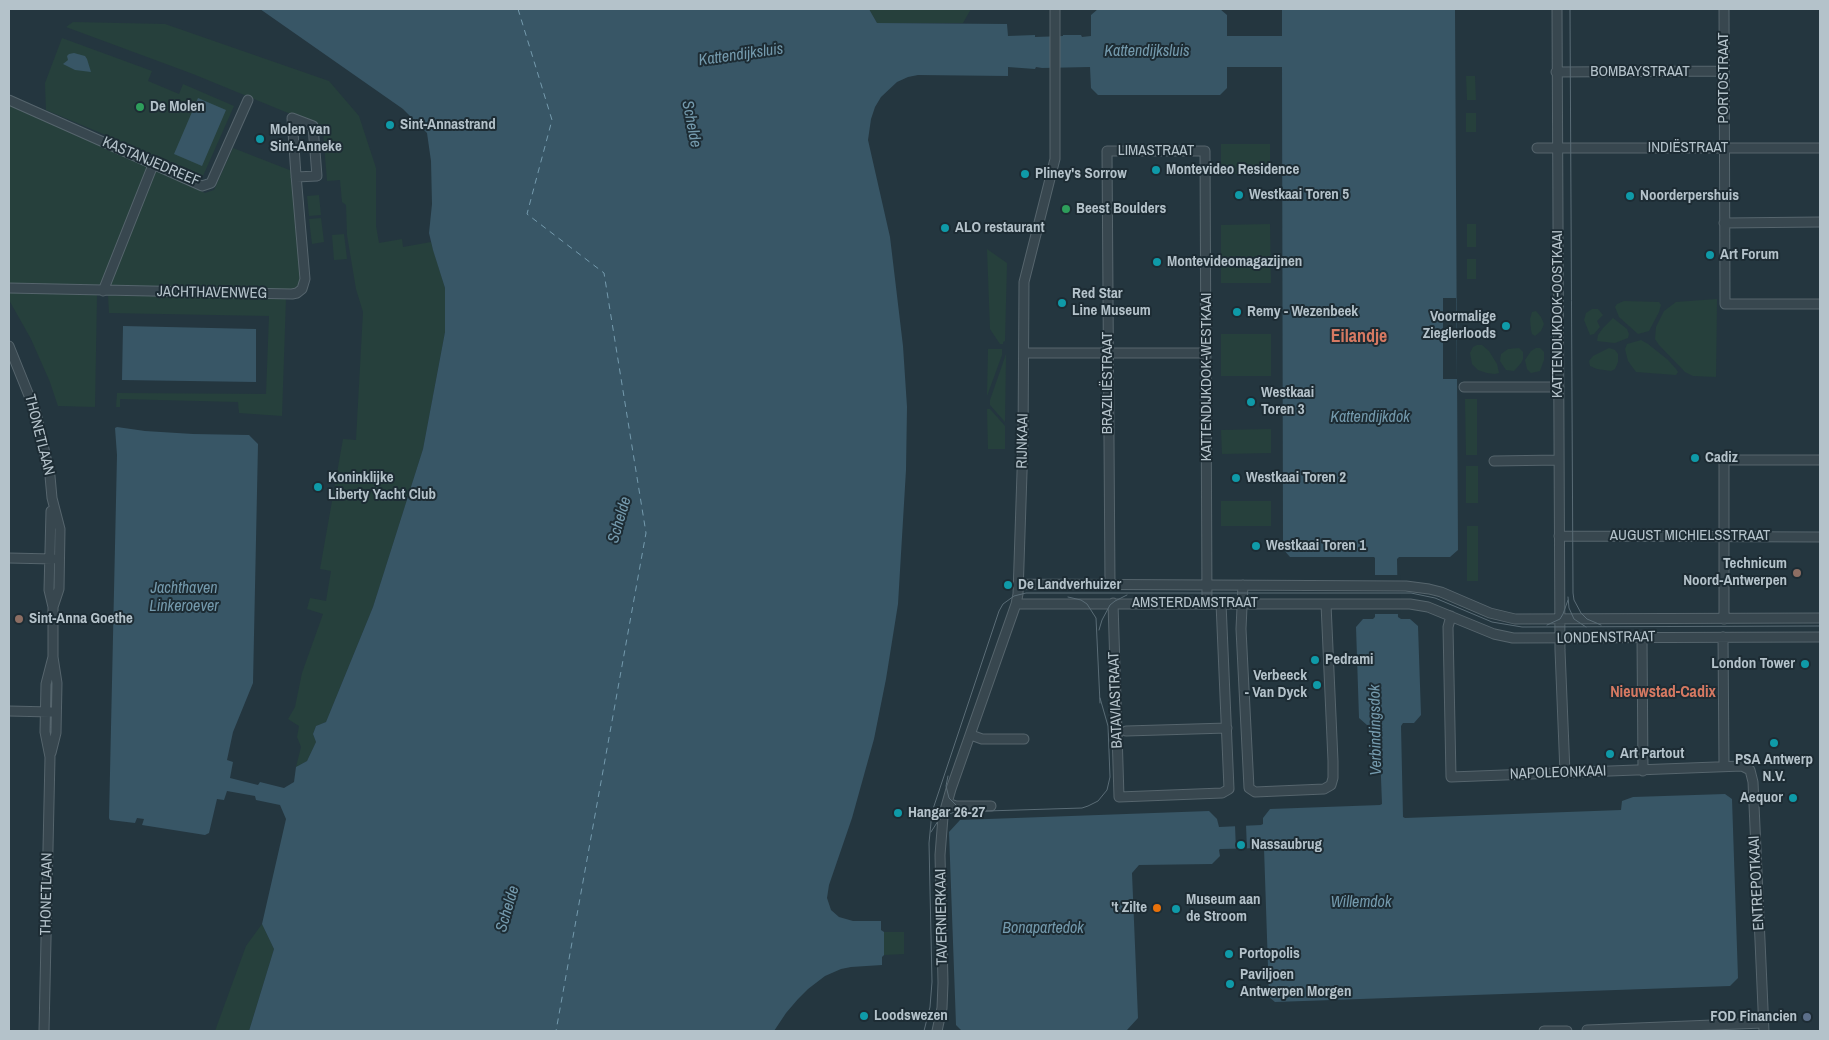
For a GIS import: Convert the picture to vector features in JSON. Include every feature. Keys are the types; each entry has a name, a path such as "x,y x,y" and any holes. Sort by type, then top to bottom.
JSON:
{"street":[{"name":"RIJNKAAI","path":"947,803 1016,604 1019,584 1025,277 1055,159 1055,9"},
{"name":"KATTENDIJKDOK-OOSTKAAI","path":"1557,9 1558,460 1560,638 1565,773"},
{"name":"PORTOSTRAAT","path":"1724,9 1725,304 1820,304"},
{"name":"BOMBAYSTRAAT","path":"1556,72 1724,71"},
{"name":"KASTANJEDREEF","path":"9,100 202,186 211,183 248,100"},
{"name":"JACHTHAVENWEG","path":"9,288 297,293 302,289 305,279 296,177 292,118 313,126 317,176 296,177"},
{"name":"INDIËSTRAAT","path":"1537,148 1820,148"},
{"name":"LIMASTRAAT","path":"1107,152 1206,151"},
{"name":"KATTENDIJKDOK-WESTKAAI","path":"1206,151 1207,603"},
{"name":"BRAZILIËSTRAAT","path":"1107,152 1110,585"},
{"path":"103,291 153,165"},
{"path":"1724,223 1820,222"},
{"name":"THONETLAAN","path":"9,346 36,413 50,476 52,498 60,529 59,590 53,606"},
{"path":"1024,353 1207,353"},
{"path":"1464,387 1559,387"},
{"path":"1494,461 1558,460"},
{"path":"1724,618 1724,460 1820,460"},
{"name":"THONETLAAN","path":"50,757 56,733 57,712 57,683 53,657 53,606 49,590 52,514 50,506 52,498"},
{"name":"AUGUST MICHIELSSTRAAT","path":"1559,536 1820,537"},
{"path":"9,558 60,558"},
{"name":"AMSTERDAMSTRAAT","path":"1019,584 1399,586"},
{"path":"1243,585 1241,629 1249,788 1255,792 1324,789 1331,785 1333,761 1326,604"},
{"name":"LONDENSTRAAT","path":"1399,586 1417,587 1441,592 1500,616 1515,619 1820,618"},
{"name":"BATAVIASTRAAT","path":"1113,603 1119,797 1222,793 1229,789 1227,728"},
{"path":"1126,732 1227,728 1221,603"},
{"name":"AMSTERDAMSTRAAT","path":"1016,604 1399,604"},
{"name":"LONDENSTRAAT","path":"1399,604 1419,605 1494,634 1520,639 1642,638 1723,640 1820,637"},
{"name":"NAPOLEONKAAI","path":"1451,616 1448,627 1451,776 1643,771 1724,766"},
{"path":"1642,638 1643,771"},
{"path":"1723,640 1724,766"},
{"name":"THONETLAAN","path":"44,1031 50,757 46,732 46,684 53,657"},
{"path":"9,711 57,712"},
{"path":"970,735 982,740 1024,739"},
{"name":"ENTREPOTKAAI","path":"1724,766 1746,766 1752,773 1764,1027"},
{"path":"947,803 964,806 991,806"},
{"name":"TAVERNIERKAAI","path":"938,1031 942,1008 943,983 940,855 943,817 947,803"},
{"path":"1587,1030 1764,1027"},
{"path":"1544,1031 1567,1031"}],"green space":[{"path":"869,9 971,9 963,23 877,23"},
{"path":"73,22 165,24 329,81 359,116 376,168 376,226 379,243 402,239 403,247 431,242 445,288 445,332 423,449 373,607 326,722 316,726 313,734 316,742 307,761 296,767 301,747 297,737 299,726 288,719 295,707 302,673 323,614 307,609 310,598 326,601 331,571 320,569 343,439 356,440 363,312 356,289 347,235 346,205 342,202 340,180 327,181 323,130 315,124 193,74 66,27"},
{"name":"De Molen","path":"62,38 152,71 148,81 179,94 183,84 234,106 203,176 46,110 45,83"},
{"path":"1466,76 1475,76 1476,100 1467,100"},
{"path":"9,103 205,193 214,190 233,148 292,171 301,279 297,287 292,290 109,294 286,298 282,416 239,413 238,402 120,399 120,407 116,407 117,393 266,394 269,316 109,313 108,295 97,295 95,407 58,406 50,382 31,339 9,300"},
{"path":"1466,113 1476,113 1476,132 1466,132"},
{"path":"1221,144 1270,144 1270,174 1221,174"},
{"path":"319,195 321,215 309,216 307,196"},
{"path":"321,218 324,242 312,244 309,219"},
{"path":"1270,224 1271,283 1221,283 1221,225"},
{"path":"1467,224 1476,224 1476,247 1467,247"},
{"path":"344,234 347,259 334,260 332,235"},
{"path":"987,249 1007,263 1005,341 1003,344 1000,344 990,329"},
{"path":"1467,259 1476,259 1476,279 1467,279"},
{"path":"1717,299 1716,377 1693,376 1685,372 1659,345 1655,339 1656,327 1664,311 1676,302"},
{"path":"1624,301 1659,302 1661,305 1659,312 1649,331 1638,334 1619,317 1615,307"},
{"path":"1592,309 1598,309 1603,315 1597,321 1600,327 1594,334 1590,335 1584,320 1586,313"},
{"path":"1536,311 1544,324 1541,331 1535,336 1532,334 1530,319 1532,312"},
{"path":"1613,318 1627,329 1628,338 1615,343 1597,341 1598,335"},
{"path":"1221,334 1271,334 1271,376 1221,376"},
{"path":"1641,340 1668,360 1678,372 1676,375 1636,372 1628,361 1625,349 1627,344"},
{"path":"1482,345 1489,351 1497,364 1499,373 1487,373 1478,370 1472,364 1470,353 1473,347"},
{"path":"1519,348 1523,352 1521,363 1514,371 1506,370 1500,361 1501,354 1508,349"},
{"path":"1540,348 1544,352 1544,360 1540,371 1531,373 1527,369 1525,360 1531,351"},
{"path":"1609,348 1615,350 1618,354 1618,362 1615,369 1611,371 1590,366 1589,361 1593,356"},
{"path":"988,349 1002,349 1002,355 987,396"},
{"path":"1006,354 1005,422 990,405 990,400"},
{"path":"1465,399 1477,399 1477,455 1466,455"},
{"path":"987,409 990,409 1005,426 1005,449 988,449"},
{"path":"1271,429 1271,453 1222,454 1221,430"},
{"path":"1466,466 1478,466 1478,503 1466,503"},
{"path":"1221,501 1271,501 1271,526 1221,526"},
{"path":"1467,526 1478,526 1478,581 1467,581"},
{"path":"262,924 274,949 249,1031 215,1031 246,946"},
{"path":"884,932 904,932 904,954 884,955"}],"water":[{"path":"260,9 869,9 877,23 1007,24 1008,36 1081,35 1082,37 1091,36 1091,15 1098,9 1220,9 1227,15 1227,36 1282,36 1282,9 1455,9 1458,550 1450,557 1399,557 1397,559 1398,617 1410,619 1418,626 1421,715 1414,723 1403,723 1401,726 1403,817 1621,810 1622,801 1633,797 1725,794 1732,799 1738,978 1730,986 1275,1002 1269,997 1264,848 1220,849 1220,856 1212,864 1139,865 1132,873 1138,1018 1127,1030 962,1031 956,1025 949,832 960,820 1209,811 1217,819 1219,827 1261,825 1263,824 1263,818 1270,809 1382,804 1379,726 1377,724 1367,725 1359,718 1356,627 1363,619 1373,619 1375,617 1375,558 1290,557 1283,549 1282,67 1227,67 1227,88 1220,95 1098,95 1091,88 1090,67 1036,67 1035,69 1008,67 1008,76 918,75 897,82 881,97 875,107 868,140 890,237 903,346 907,407 906,470 898,604 886,679 874,739 852,818 829,885 827,898 831,910 839,917 853,921 881,921 881,930 884,932 882,965 851,967 825,976 798,999 774,1031 249,1031 274,949 262,924 286,819 280,805 256,800 255,796 227,791 224,800 217,799 209,833 205,835 142,825 144,819 137,818 135,823 110,820 109,818 117,455 115,428 193,434 249,435 258,444 253,683 233,732 227,760 233,762 230,778 258,785 260,782 284,788 294,782 296,767 307,761 316,742 313,734 316,726 326,722 373,607 423,449 445,332 445,288 429,233 432,204 431,161 427,133 403,109"},
{"path":"74,53 85,56 91,72 75,70 63,64 68,60 67,56 69,54"},
{"path":"198,98 226,110 202,166 174,154"},
{"path":"123,326 256,329 256,382 122,380"}],"pier":[{"path":"1443,298 1456,298 1457,379 1443,379"},
{"path":"1374,575 1400,575 1401,614 1374,614"},
{"name":"Nassaubrug","path":"1235,825 1246,825 1247,850 1236,851"}],"ferry route":[{"path":"518,9 552,120 527,214 604,273 646,533 556,1031"}],"tram line":[{"path":"1570,9 1573,593 1574,600 1581,613 1587,619 1601,625"},
{"path":"924,1031 930,1007 932,982 929,843 932,812 999,611 1003,604 1014,596 1026,593 1411,593 1435,598 1492,622 1522,627 1820,626"},
{"path":"1099,630 1110,605 1127,595"},
{"path":"1068,597 1081,600 1087,604 1096,618 1100,703"},
{"path":"1568,597 1569,608 1574,619 1586,627"},
{"path":"1547,625 1560,619 1568,600"},
{"path":"931,832 938,821 946,815 955,812 1082,808 1098,801 1107,790 1110,777 1108,726 1100,698"},
{"path":"948,776 946,786 949,798 959,808 966,810"}],"place":[{"name":"De Molen","path":"140,107"},
{"name":"Sint-Annastrand","path":"390,125"},
{"name":"Molen van Sint-Anneke","path":"260,139"},
{"name":"Montevideo Residence","path":"1156,170"},
{"name":"Pliney's Sorrow","path":"1025,174"},
{"name":"Westkaai Toren 5","path":"1239,195"},
{"name":"Noorderpershuis","path":"1630,196"},
{"name":"Beest Boulders","path":"1066,209"},
{"name":"ALO restaurant","path":"945,228"},
{"name":"Art Forum","path":"1710,255"},
{"name":"Montevideomagazijnen","path":"1157,262"},
{"name":"Red Star Line Museum","path":"1062,303"},
{"name":"Remy - Wezenbeek","path":"1237,312"},
{"name":"Voormalige Zieglerloods","path":"1506,326"},
{"name":"Westkaai Toren 3","path":"1251,402"},
{"name":"Cadiz","path":"1695,458"},
{"name":"Westkaai Toren 2","path":"1236,478"},
{"name":"Koninklijke Liberty Yacht Club","path":"318,487"},
{"name":"Westkaai Toren 1","path":"1256,546"},
{"name":"Technicum Noord-Antwerpen","path":"1797,573"},
{"name":"De Landverhuizer","path":"1008,585"},
{"name":"Sint-Anna Goethe","path":"19,619"},
{"name":"Pedrami","path":"1315,660"},
{"name":"London Tower","path":"1805,664"},
{"name":"Verbeeck - Van Dyck","path":"1317,685"},
{"name":"PSA Antwerp N.V.","path":"1774,743"},
{"name":"Art Partout","path":"1610,754"},
{"name":"Aequor","path":"1793,798"},
{"name":"Hangar 26-27","path":"898,813"},
{"name":"Nassaubrug","path":"1241,845"},
{"name":"'t Zilte","path":"1157,908"},
{"name":"Museum aan de Stroom","path":"1176,909"},
{"name":"Portopolis","path":"1229,954"},
{"name":"Paviljoen Antwerpen Morgen","path":"1230,984"},
{"name":"Loodswezen","path":"864,1016"},
{"name":"FOD Financien","path":"1807,1017"}],"district":[{"name":"Eilandje","path":"1359,337"},
{"name":"Nieuwstad-Cadix","path":"1663,693"}],"water label":[{"name":"Kattendijksluis","path":"1147,52"},
{"name":"Kattendijksluis","path":"741,55"},
{"name":"Schelde","path":"691,124"},
{"name":"Kattendijkdok","path":"1370,418"},
{"name":"Schelde","path":"620,520"},
{"name":"Jachthaven Linkeroever","path":"184,598"},
{"name":"Verbindingsdok","path":"1376,730"},
{"name":"Willemdok","path":"1361,903"},
{"name":"Schelde","path":"508,909"},
{"name":"Bonapartedok","path":"1043,929"}]}
